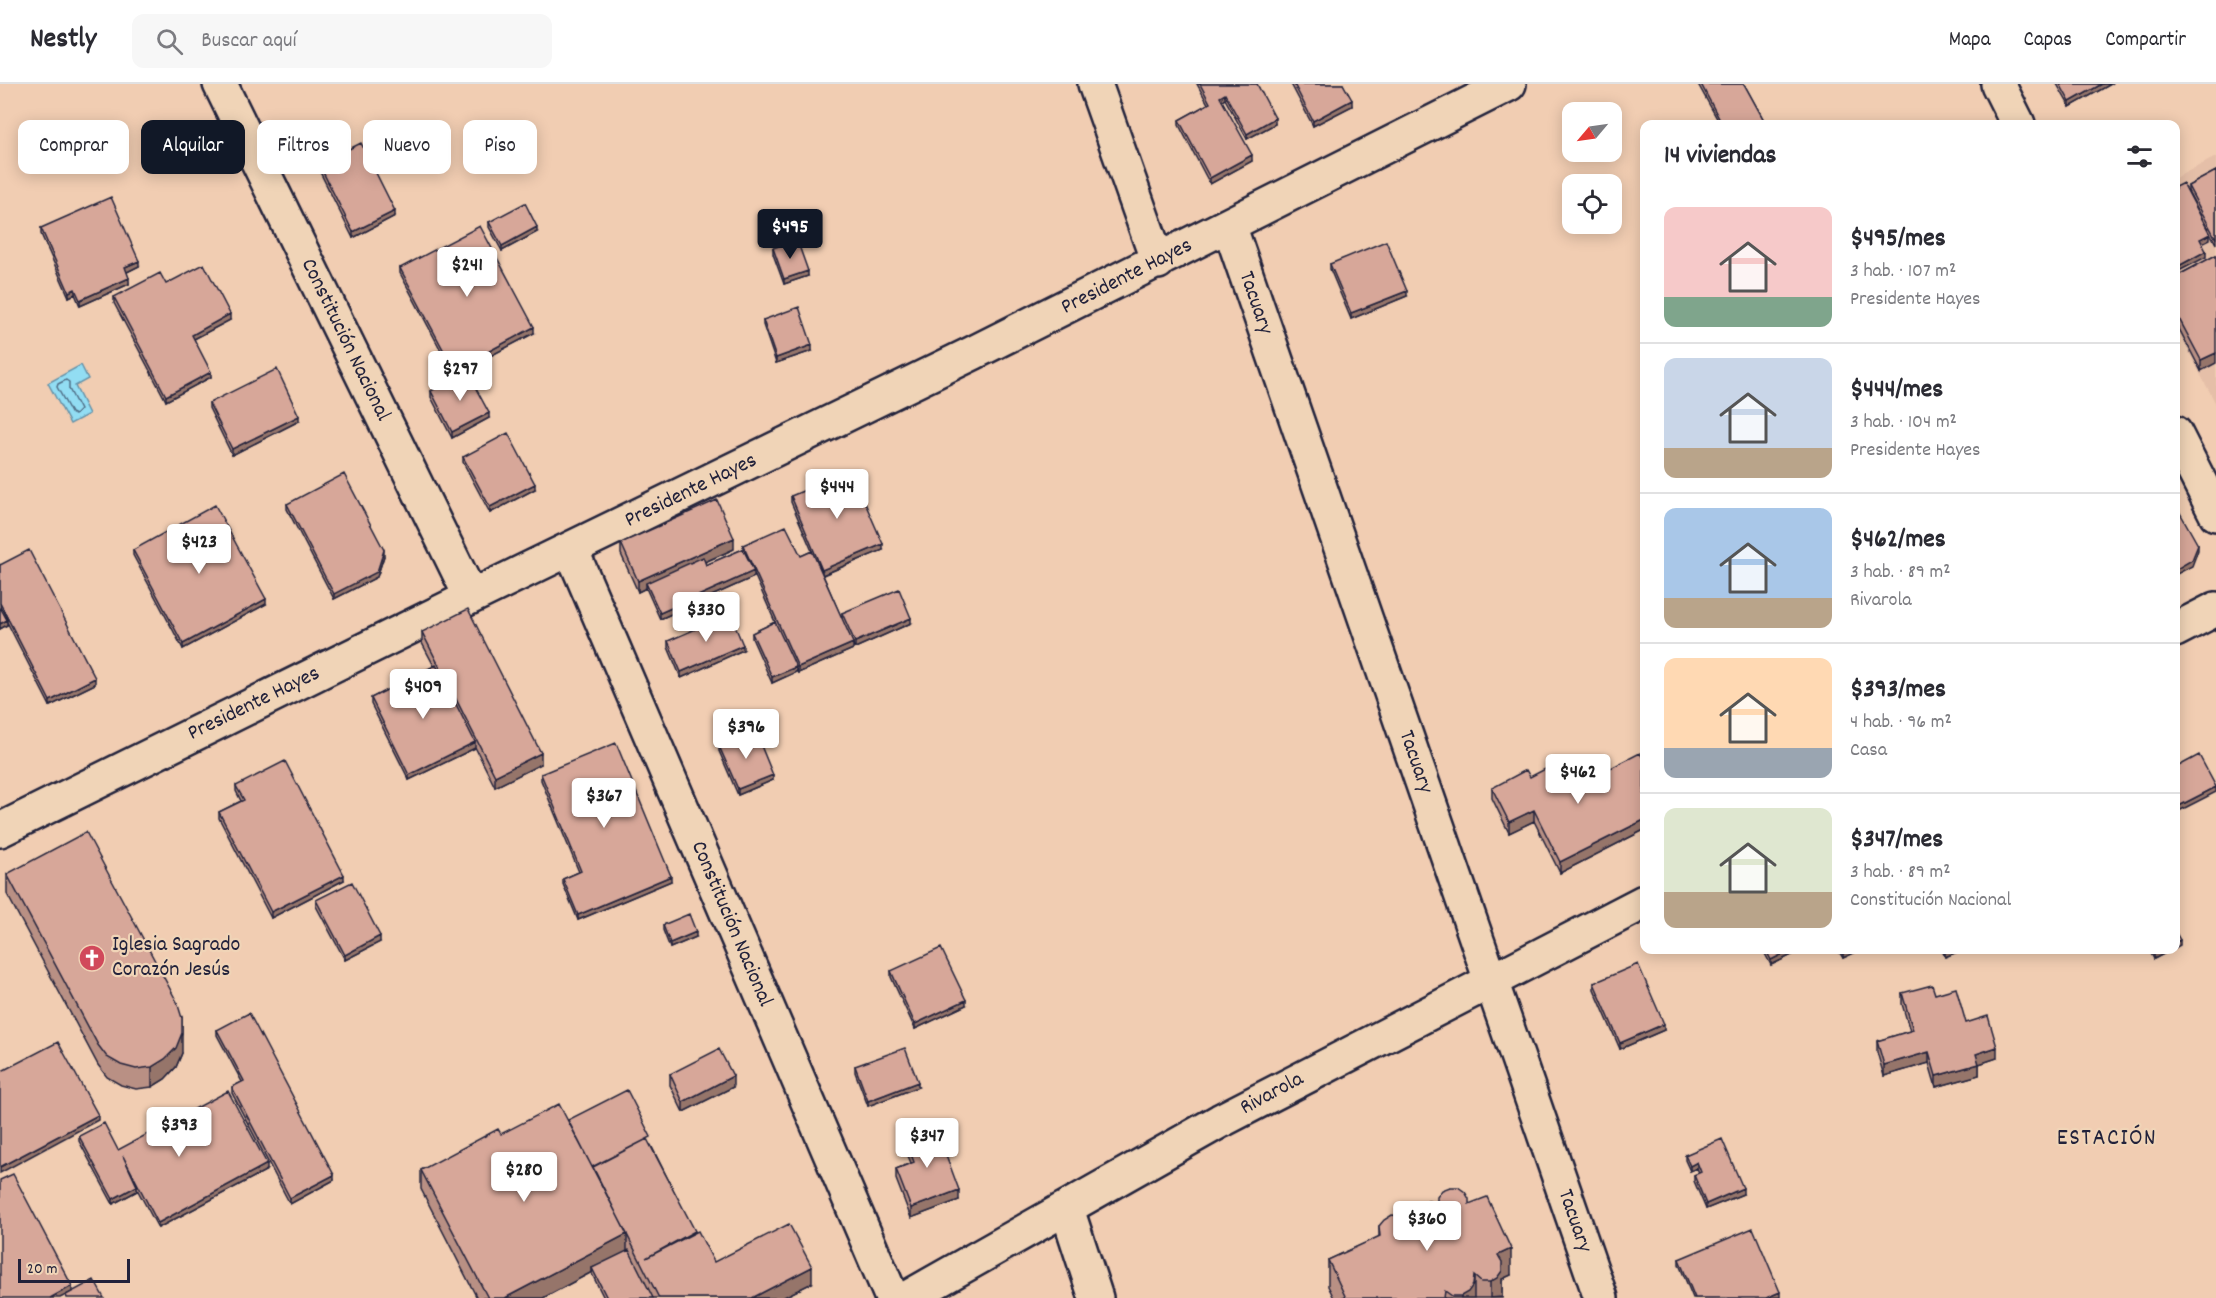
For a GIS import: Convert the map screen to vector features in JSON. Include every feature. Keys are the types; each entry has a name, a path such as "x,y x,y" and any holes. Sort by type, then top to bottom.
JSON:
{"street":[{"name":"Constitución Nacional","path":"220,84 471,597"},
{"path":"1095,84 1158,262"},
{"name":"Presidente Hayes","path":"0,830 1158,262 1509,84"},
{"path":"1998,84 2016,120"},
{"name":"Tacuary","path":"1228,225 1601,1298"},
{"path":"2180,444 2216,514"},
{"name":"Constitución Nacional","path":"571,549 892,1298"},
{"path":"2180,627 2216,609"},
{"name":"Rivarola","path":"907,1298 1220,1121 1640,904"},
{"path":"1067,1209 1096,1298"}],"shaded area":[{"path":"2216,157 2216,404 2180,336 2180,175"}],"water":[{"path":"81,365 88,379 75,386 89,414 70,424 48,383"}],"building":[{"path":"1200,84 1257,84 1275,118 1247,134 1225,94 1220,97 1252,155 1210,178 1179,120 1210,103"},
{"path":"1294,84 1343,84 1352,100 1313,121"},
{"path":"1701,84 1744,84 1764,120 1720,120"},
{"path":"2060,84 2102,84 2070,102"},
{"path":"361,143 363,174 376,174 395,211 353,232 324,174 351,174 351,148"},
{"path":"2216,171 2216,239 2188,186"},
{"path":"2183,183 2210,234 2200,239 2206,251 2180,265 2180,184"},
{"path":"111,197 139,261 125,267 129,278 80,300 75,289 69,292 41,228"},
{"path":"525,203 537,227 502,246 489,222"},
{"path":"480,226 534,327 454,370 400,268"},
{"path":"797,240 808,271 784,279 773,248"},
{"path":"1386,241 1407,291 1351,313 1330,264"},
{"path":"2216,255 2216,353 2201,360 2180,320 2180,274"},
{"path":"204,264 230,314 192,335 211,372 166,396 114,297 160,273 166,284"},
{"path":"799,307 812,345 776,358 763,320"},
{"path":"277,369 299,416 232,449 209,403"},
{"path":"467,372 489,413 452,432 431,391"},
{"path":"508,433 535,484 490,507 463,457"},
{"path":"851,471 883,544 822,570 791,496"},
{"path":"344,474 384,550 377,572 334,594 287,504"},
{"path":"717,500 734,538 638,581 621,543"},
{"path":"215,505 266,599 183,644 133,550"},
{"path":"2180,513 2198,545 2192,560 2180,567"},
{"path":"786,526 801,556 812,551 853,643 798,667 743,545"},
{"path":"743,549 754,571 660,613 646,583 703,557 706,565"},
{"path":"29,550 95,678 50,701 0,603 0,565"},
{"path":"899,589 911,618 855,642 842,613"},
{"path":"0,607 7,620 0,624"},
{"path":"468,609 541,753 495,776 422,632"},
{"path":"730,614 743,645 681,672 668,641"},
{"path":"775,622 796,667 772,677 752,633"},
{"path":"436,665 475,742 409,775 371,698"},
{"path":"755,731 773,775 738,789 719,746"},
{"path":"616,743 671,876 578,915 563,879 581,871 541,774"},
{"path":"1640,753 1640,822 1560,862 1534,810 1509,822 1492,788 1526,770 1530,777 1551,766 1564,792"},
{"path":"2199,755 2216,787 2180,805 2180,765"},
{"path":"285,761 344,875 271,912 219,812 244,800 236,786"},
{"name":"Iglesia Sagrado Corazón Jesús","path":"86,832 177,1002 182,1018 182,1033 176,1048 152,1067 136,1069 121,1065 107,1057 98,1045 7,874"},
{"path":"352,882 380,936 345,955 316,900"},
{"path":"689,914 696,932 670,943 663,925"},
{"path":"941,948 966,1000 915,1024 891,971"},
{"path":"1768,954 1783,954 1771,960"},
{"path":"1638,964 1664,1024 1620,1043 1594,983"},
{"path":"1932,985 1935,994 1956,988 1966,1023 1988,1016 1997,1047 1976,1054 1979,1064 1936,1076 1929,1052 1884,1065 1877,1041 1913,1030 1902,993"},
{"path":"249,1013 334,1175 290,1198 232,1087 244,1081 217,1030"},
{"path":"58,1042 98,1115 0,1167 0,1072"},
{"path":"905,1048 918,1082 868,1101 855,1066"},
{"path":"719,1049 733,1076 683,1102 670,1074"},
{"path":"627,1090 651,1137 592,1167 568,1120"},
{"path":"228,1091 267,1164 158,1223 123,1156 137,1186 113,1199 79,1136 104,1123 118,1150"},
{"path":"559,1104 627,1234 505,1298 488,1298 421,1170 498,1129 501,1134"},
{"path":"935,1125 959,1190 911,1208 896,1169 914,1162 904,1136"},
{"path":"647,1139 695,1231 646,1258 698,1231 714,1262 789,1224 812,1267 752,1298 659,1298 593,1167"},
{"path":"1722,1139 1743,1188 1706,1204 1694,1175 1701,1172 1697,1162 1690,1166 1685,1155"},
{"path":"13,1174 72,1286 50,1298 0,1298 0,1180"},
{"path":"1458,1187 1465,1192 1469,1204 1487,1197 1511,1249 1498,1255 1502,1262 1502,1271 1497,1278 1490,1282 1481,1282 1474,1276 1473,1285 1461,1296 1452,1296 1445,1291 1444,1298 1346,1298 1328,1260 1380,1236 1379,1226 1392,1215 1401,1216 1408,1221 1408,1212 1413,1205 1421,1201 1429,1201 1437,1206 1437,1197 1442,1190"},
{"path":"1753,1228 1780,1292 1766,1298 1695,1298 1679,1259"},
{"path":"629,1250 653,1298 607,1298 592,1268"},
{"path":"94,1280 104,1298 67,1298 66,1295"}],"place":[{"name":"Iglesia Sagrado Corazón Jesús","path":"92,958"}],"district":[{"name":"ESTACIÓN","path":"2107,1139"}]}
